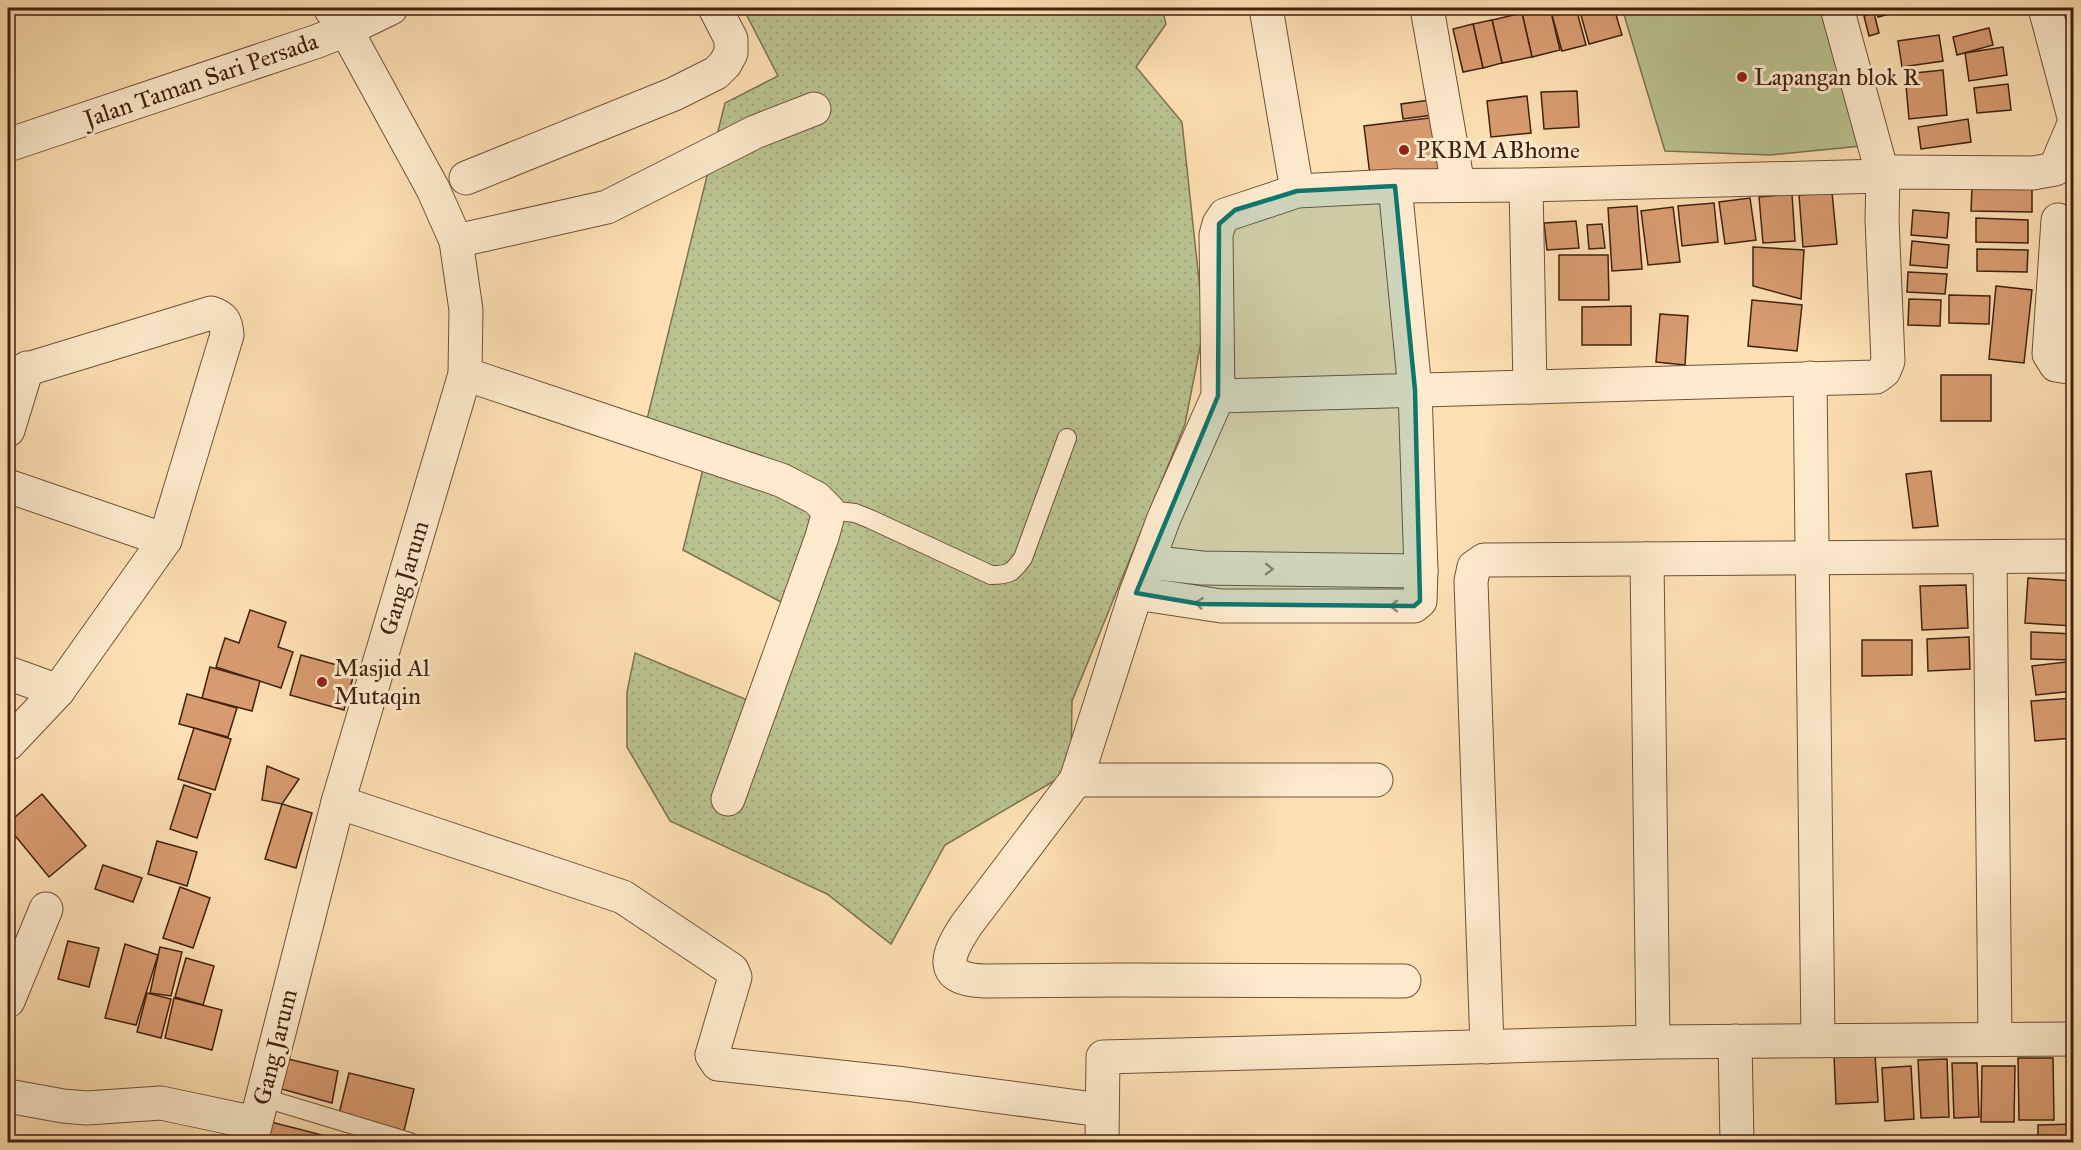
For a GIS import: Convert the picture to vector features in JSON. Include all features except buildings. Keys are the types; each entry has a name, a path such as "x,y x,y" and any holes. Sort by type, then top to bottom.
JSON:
{"street":[{"name":"Jalan Taman Sari Persada","path":"8,145 315,42 338,19 392,8"},
{"path":"466,178 674,94 716,73 731,53 731,39 715,8"},
{"path":"1266,8 1297,191"},
{"path":"1427,8 1458,185"},
{"path":"1218,396 1876,376 1884,371 1888,361 1882,219 1883,176 1837,8"},
{"path":"2045,8 2073,117"},
{"name":"Gang Jarum","path":"256,1121 338,802 465,374 466,310 456,241 433,189 338,19"},
{"path":"456,241 608,207 755,132 814,109"},
{"path":"2073,124 2055,169 2066,220 2049,354 2056,365 2073,368"},
{"path":"1404,981 984,981 963,980 951,969 951,956 957,940 1076,780 1136,593 1164,518 1218,396 1216,235 1225,215 1297,191 1395,186 1883,176 1895,172 2033,173 2055,169"},
{"path":"1527,185 1530,387"},
{"path":"1136,593 1221,606 1414,606 1420,601 1422,597 1415,390 1395,186"},
{"path":"8,430 17,371 211,313 220,316 226,323 227,335 165,540 58,691 8,744"},
{"path":"465,374 781,480 816,498 828,510 822,537 728,799"},
{"path":"1810,378 1818,1040"},
{"path":"8,486 165,540"},
{"path":"1487,1047 1471,581 1474,567 1484,560 2073,556"},
{"path":"1990,557 1995,1039"},
{"path":"1647,559 1653,1042"},
{"path":"1148,562 1202,568 1421,571"},
{"path":"8,673 58,691"},
{"path":"1076,780 1376,780"},
{"path":"338,802 623,897 732,970 735,976 712,1054 718,1064 905,1084 1101,1110"},
{"path":"8,1001 46,909"},
{"path":"1102,1143 1103,1057 1653,1042 2073,1039"},
{"path":"1736,1041 1737,1143"},
{"path":"8,1096 87,1108 161,1102 256,1121"}],"lane":[{"path":"828,510 855,513 991,575 1012,573 1023,558 1067,438"},
{"path":"256,1121 410,1143"}],"highlighted area":[{"path":"1395,186 1415,390 1420,601 1414,606 1200,604 1136,593 1218,396 1219,224 1235,210 1297,191"}],"green space":[{"path":"743,8 1162,8 1166,24 1136,67 1182,122 1204,327 1185,424 1072,701 1071,771 945,845 891,944 827,894 670,821 627,747 627,692 635,653 759,705 783,603 683,550 708,449 647,419 725,103 778,76"},
{"name":"Lapangan blok R","path":"1622,8 1822,8 1861,146 1770,155 1665,151"}],"place":[{"name":"Lapangan blok R","path":"1742,77"},
{"name":"PKBM ABhome","path":"1404,150"},
{"name":"Masjid Al Mutaqin","path":"322,682"}]}
